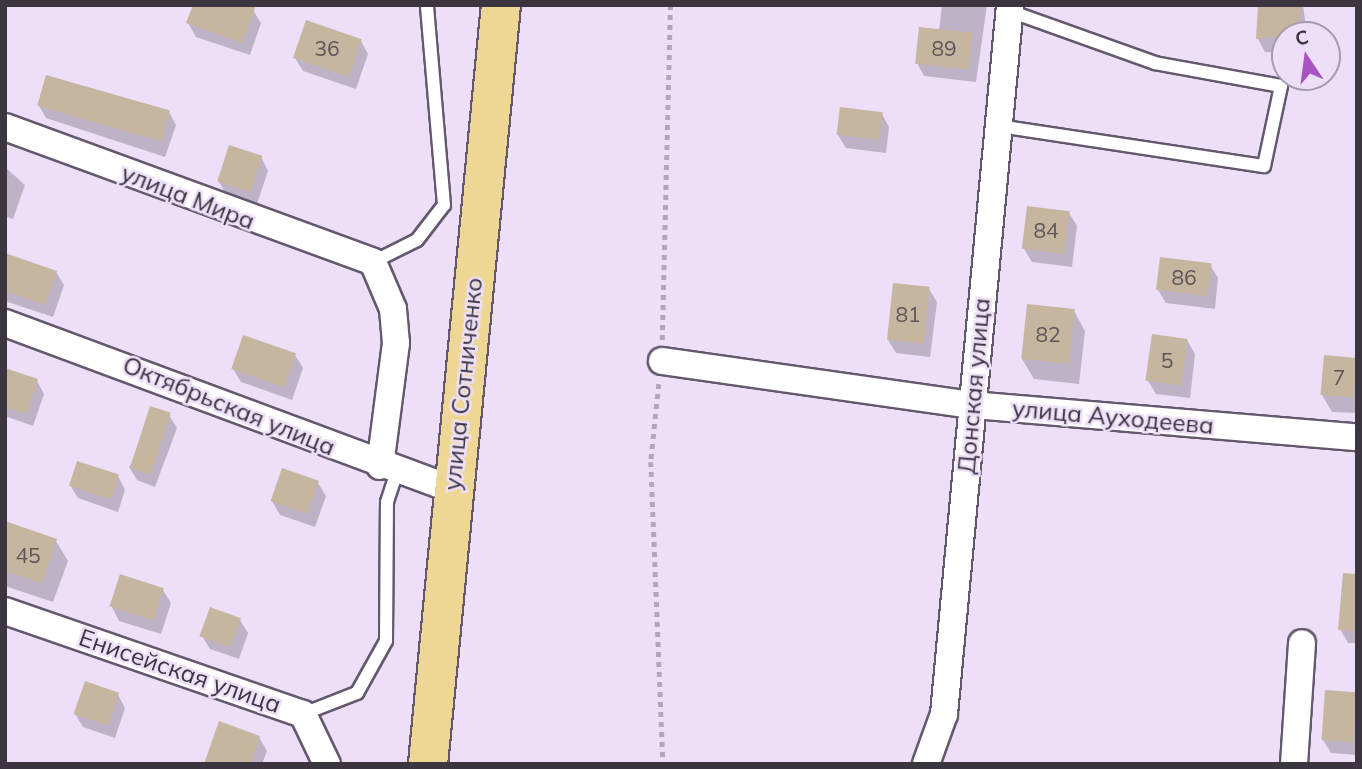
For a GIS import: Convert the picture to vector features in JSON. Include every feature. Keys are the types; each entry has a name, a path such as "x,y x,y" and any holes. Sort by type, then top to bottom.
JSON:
{"main road":[{"name":"улица Сотниченко","path":"428,764 452,489 501,5"}],"street":[{"name":"Донская улица","path":"926,764 944,715 1010,8"},
{"name":"улица Мира","path":"5,127 373,262"},
{"path":"373,262 393,309 396,343 388,469"},
{"name":"Октябрьская улица","path":"5,323 188,386 388,469 452,489"},
{"name":"улица Ауходеева","path":"662,361 972,405 1357,437"},
{"name":"Енисейская улица","path":"5,611 303,714 327,764"},
{"path":"1294,764 1302,643"}],"lane":[{"path":"373,262 417,240 444,205 426,5"},
{"path":"999,126 1264,166 1281,86 1155,63 1010,8"},
{"path":"303,714 357,693 386,641 388,469"}],"building":[{"path":"193,5 256,5 242,43 186,23"},
{"path":"1258,5 1301,5 1300,21 1271,21 1271,38 1256,39"},
{"path":"306,20 362,39 349,77 293,58"},
{"path":"919,27 973,33 969,69 915,64"},
{"path":"46,75 170,111 161,141 37,106"},
{"path":"840,107 883,112 879,140 837,135"},
{"path":"229,145 262,156 251,192 217,181"},
{"path":"1027,206 1070,211 1064,254 1022,249"},
{"path":"5,253 57,271 45,305 5,291"},
{"path":"1160,257 1212,263 1208,296 1156,290"},
{"path":"893,283 930,287 924,344 887,340"},
{"path":"1027,304 1075,309 1069,364 1021,359"},
{"path":"1152,334 1188,339 1181,386 1145,381"},
{"path":"243,335 296,353 284,387 231,369"},
{"path":"1324,355 1357,358 1353,398 1321,395"},
{"path":"5,368 38,379 26,414 5,407"},
{"path":"150,406 171,413 151,475 130,468"},
{"path":"77,461 119,475 111,499 69,486"},
{"path":"282,468 319,481 307,514 271,501"},
{"path":"5,521 57,539 42,583 5,571"},
{"path":"1343,573 1357,574 1357,631 1338,630"},
{"path":"120,574 164,588 153,621 109,606"},
{"path":"210,607 241,618 230,647 199,636"},
{"path":"85,681 119,693 108,726 74,714"},
{"path":"1325,690 1357,692 1353,742 1322,740"},
{"path":"219,721 260,736 251,764 204,764"}]}
